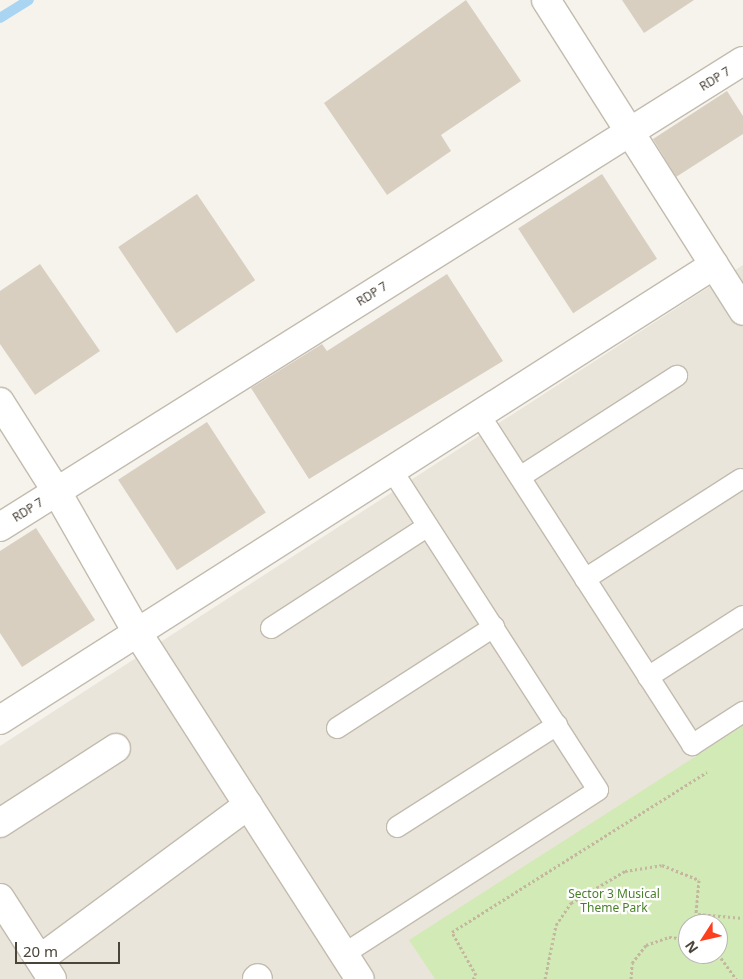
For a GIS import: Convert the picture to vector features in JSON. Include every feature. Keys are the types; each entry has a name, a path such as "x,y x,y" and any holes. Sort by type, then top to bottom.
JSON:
{"street":[{"path":"546,0 743,311"},
{"name":"RDP 7","path":"0,528 743,61"},
{"path":"0,720 714,265"},
{"path":"0,402 57,492 137,632 360,979"},
{"path":"0,823 116,748"},
{"path":"0,898 46,969 248,805"}],"lane":[{"path":"520,477 677,376"},
{"path":"479,414 692,745 743,712"},
{"path":"344,954 598,790 392,470"},
{"path":"585,579 741,480"},
{"path":"271,628 428,526"},
{"path":"648,677 743,616"},
{"path":"337,728 494,627"},
{"path":"398,827 557,725"}],"path":[{"path":"473,979 476,975 452,932 711,769"},
{"path":"545,979 556,925 571,903 625,871 662,865 694,876 699,880 698,914"},
{"path":"728,917 743,918"},
{"path":"631,979 632,963 646,945 669,937 678,938"},
{"path":"725,964 736,979"}],"shaded area":[{"path":"743,265 743,979 0,979 0,746"}],"green space":[{"name":"Sector 3 Musical Theme Park","path":"743,726 743,979 435,979 409,940"}],"building":[{"path":"466,0 521,81 441,135 451,151 387,195 324,103"},
{"path":"622,0 694,0 644,33"},
{"path":"727,91 743,116 743,134 676,177 653,139"},
{"path":"602,174 657,259 573,313 518,228"},
{"path":"197,194 255,280 176,333 118,247"},
{"path":"40,264 100,351 35,395 0,344 0,291"},
{"path":"447,274 503,361 309,479 251,388 322,344 327,351"},
{"path":"207,422 266,513 177,570 118,480"},
{"path":"36,528 95,620 22,667 0,633 0,551"}],"waterway":[{"path":"0,18 29,0"}]}
